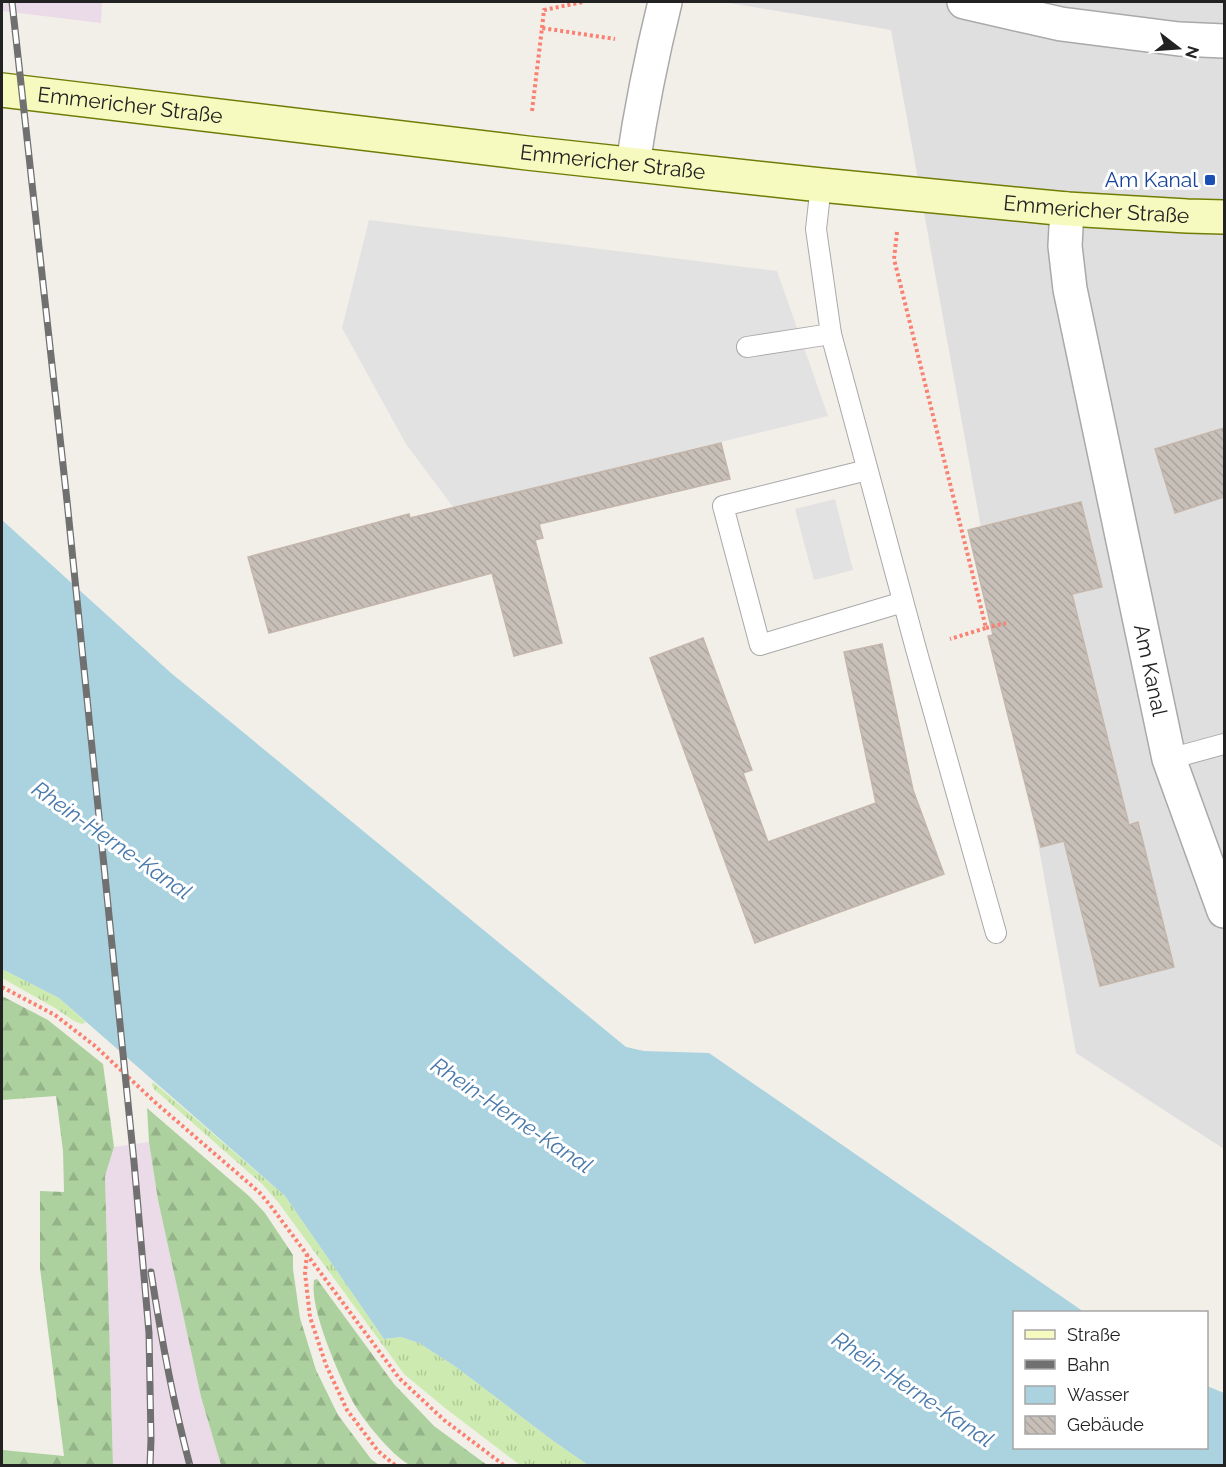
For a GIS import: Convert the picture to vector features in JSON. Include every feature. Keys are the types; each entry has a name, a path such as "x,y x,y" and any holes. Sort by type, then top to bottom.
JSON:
{"main road":[{"name":"Emmericher Straße","path":"2,90 527,153 821,185 1067,209 1224,217"}],"street":[{"path":"633,164 639,122 665,2"},
{"path":"964,2 1061,24 1179,39 1224,41"},
{"name":"Am Kanal","path":"1067,209 1065,246 1070,289 1169,759 1224,911"}],"lane":[{"path":"821,185 816,229 831,333 903,602 996,933"},
{"path":"747,347 831,333"},
{"path":"867,470 723,506 760,645 903,602"},
{"path":"1169,759 1224,744"}],"path":[{"path":"527,153 544,10 583,2"},
{"path":"542,28 655,44"},
{"path":"901,193 894,259 986,628"},
{"path":"916,649 1006,623"},
{"path":"2,987 55,1015 95,1046 157,1104 259,1192 399,1378 444,1420 505,1466"},
{"path":"307,1254 305,1273 310,1317 326,1365 347,1410 378,1451 396,1466"}],"shaded area":[{"path":"2,2 102,2 101,23 2,11"},
{"path":"723,2 1224,2 1224,1149 1076,1053 891,30"},
{"path":"369,220 777,271 828,416 453,507 406,444 342,328"},
{"path":"835,499 853,570 814,580 795,509"},
{"path":"149,1142 158,1200 201,1397 221,1465 113,1465 105,1175 114,1147"}],"green space":[{"path":"2,969 59,998 86,1022 82,1024 74,1021 2,978"},
{"path":"2,996 48,1020 103,1064 114,1147 105,1176 113,1465 2,1465 2,1450 64,1456 40,1268 40,1191 64,1192 63,1151 56,1096 2,1100"},
{"path":"153,1082 285,1196 384,1339 401,1337 419,1343 456,1367 588,1465 520,1465 404,1374 278,1202 262,1184 154,1089"},
{"path":"147,1108 249,1196 265,1213 293,1255 300,1318 316,1370 338,1415 371,1459 379,1465 221,1465 201,1397 158,1200 149,1142"},
{"path":"317,1279 394,1384 434,1426 487,1465 413,1465 401,1459 386,1445 358,1409 333,1359 316,1307 314,1280"}],"water":[{"name":"Rhein-Herne-Kanal","path":"2,520 171,673 626,1047 644,1051 709,1053 1083,1311 1013,1311 1013,1449 1208,1449 1208,1386 1224,1393 1224,1465 588,1465 456,1367 419,1343 401,1337 384,1339 285,1196 59,998 2,969"}],"building":[{"path":"1224,428 1224,497 1175,513 1155,449"},
{"path":"721,443 730,479 539,524 543,538 535,540 562,643 514,656 492,573 269,633 248,557 409,514 410,518"},
{"path":"1081,502 1102,587 1072,594 1129,825 1138,822 1174,967 1100,986 1064,841 1041,847 988,636 993,635 968,530"},
{"path":"703,638 752,770 743,773 768,842 876,803 844,652 882,644 913,790 944,874 755,943 650,658"}],"railway":[{"path":"12,2 67,501 134,1162 149,1333 150,1466"},
{"path":"151,1272 168,1369 190,1466"}],"place":[{"name":"Am Kanal","path":"1210,180"}]}
